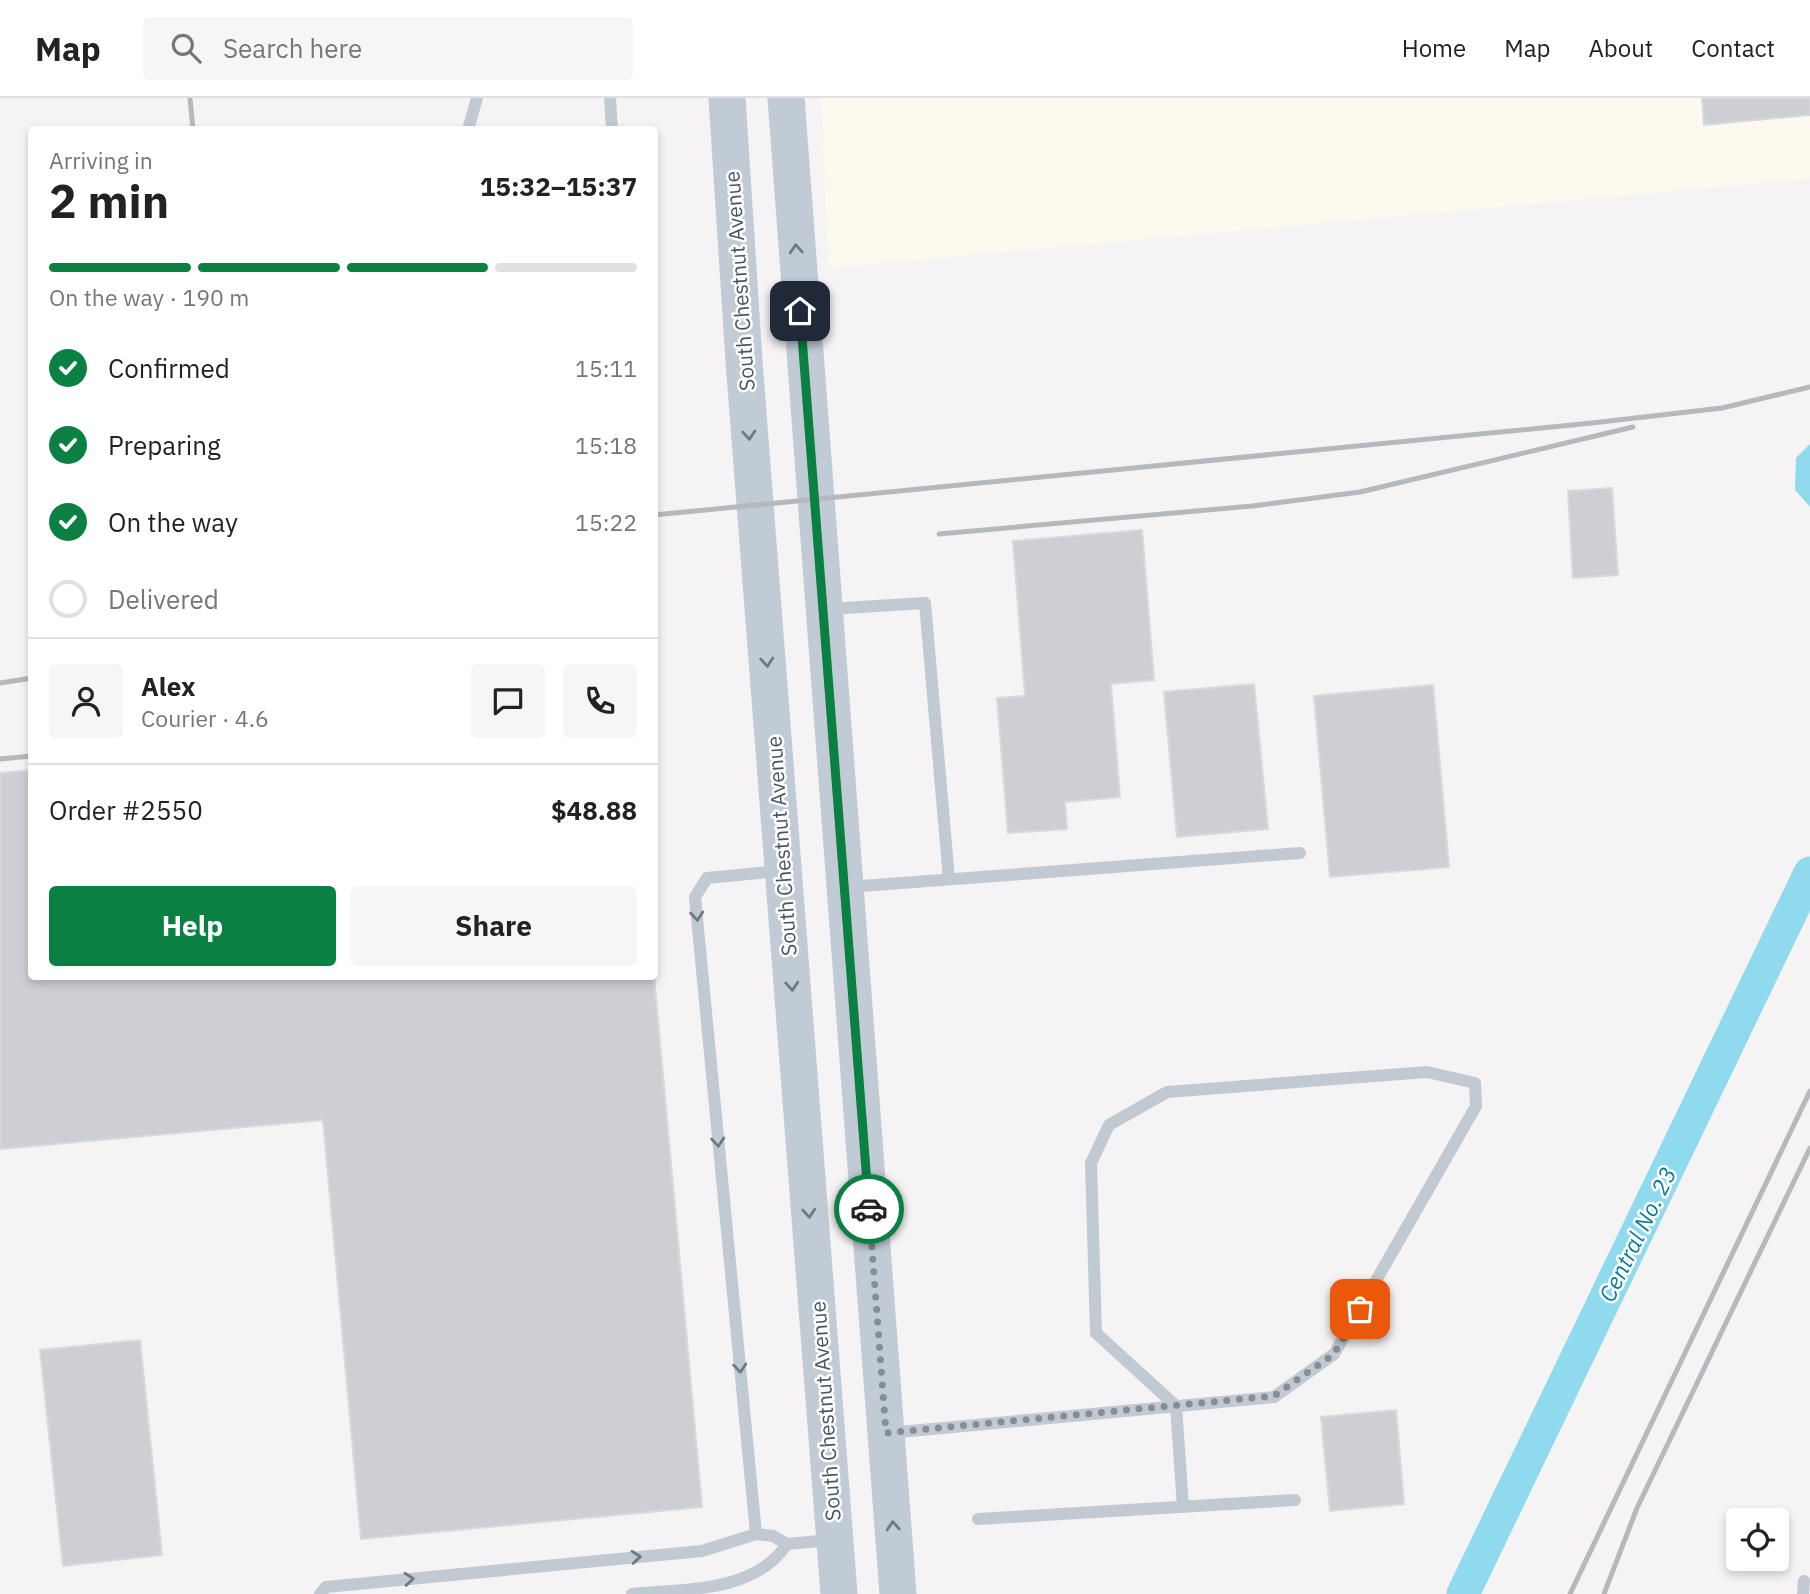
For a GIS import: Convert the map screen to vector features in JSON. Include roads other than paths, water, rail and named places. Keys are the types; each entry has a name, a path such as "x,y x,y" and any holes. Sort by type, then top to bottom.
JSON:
{"main road":[{"name":"South Chestnut Avenue","path":"726,98 839,1594"},
{"path":"786,98 822,609 898,1594"}],"lane":[{"path":"469,126 477,98"},
{"path":"610,98 612,126"},
{"path":"822,609 925,603 949,879"},
{"path":"844,888 1300,853"},
{"path":"755,1534 695,897 707,878 783,870"},
{"path":"886,1433 1176,1406 1274,1396 1334,1354 1476,1106 1475,1083 1427,1072 1167,1092 1109,1125 1091,1163 1096,1333 1176,1406 1183,1507"},
{"path":"978,1519 1295,1500"},
{"path":"320,1594 326,1587 702,1551 755,1534 773,1536 786,1544 835,1540"},
{"path":"632,1594 723,1585 777,1560 786,1544"}],"water":[{"path":"1810,444 1810,507 1795,490 1796,458"}],"waterway":[{"name":"Central No. 23","path":"1463,1594 1810,873"}],"railway":[{"path":"190,98 193,126"},
{"path":"658,515 1592,423 1722,408 1810,387"},
{"path":"939,534 1252,506 1360,492 1633,427"},
{"path":"0,683 28,679"},
{"path":"0,759 28,756"},
{"path":"1570,1594 1810,1091"},
{"path":"1604,1594 1637,1508 1810,1148"}]}
